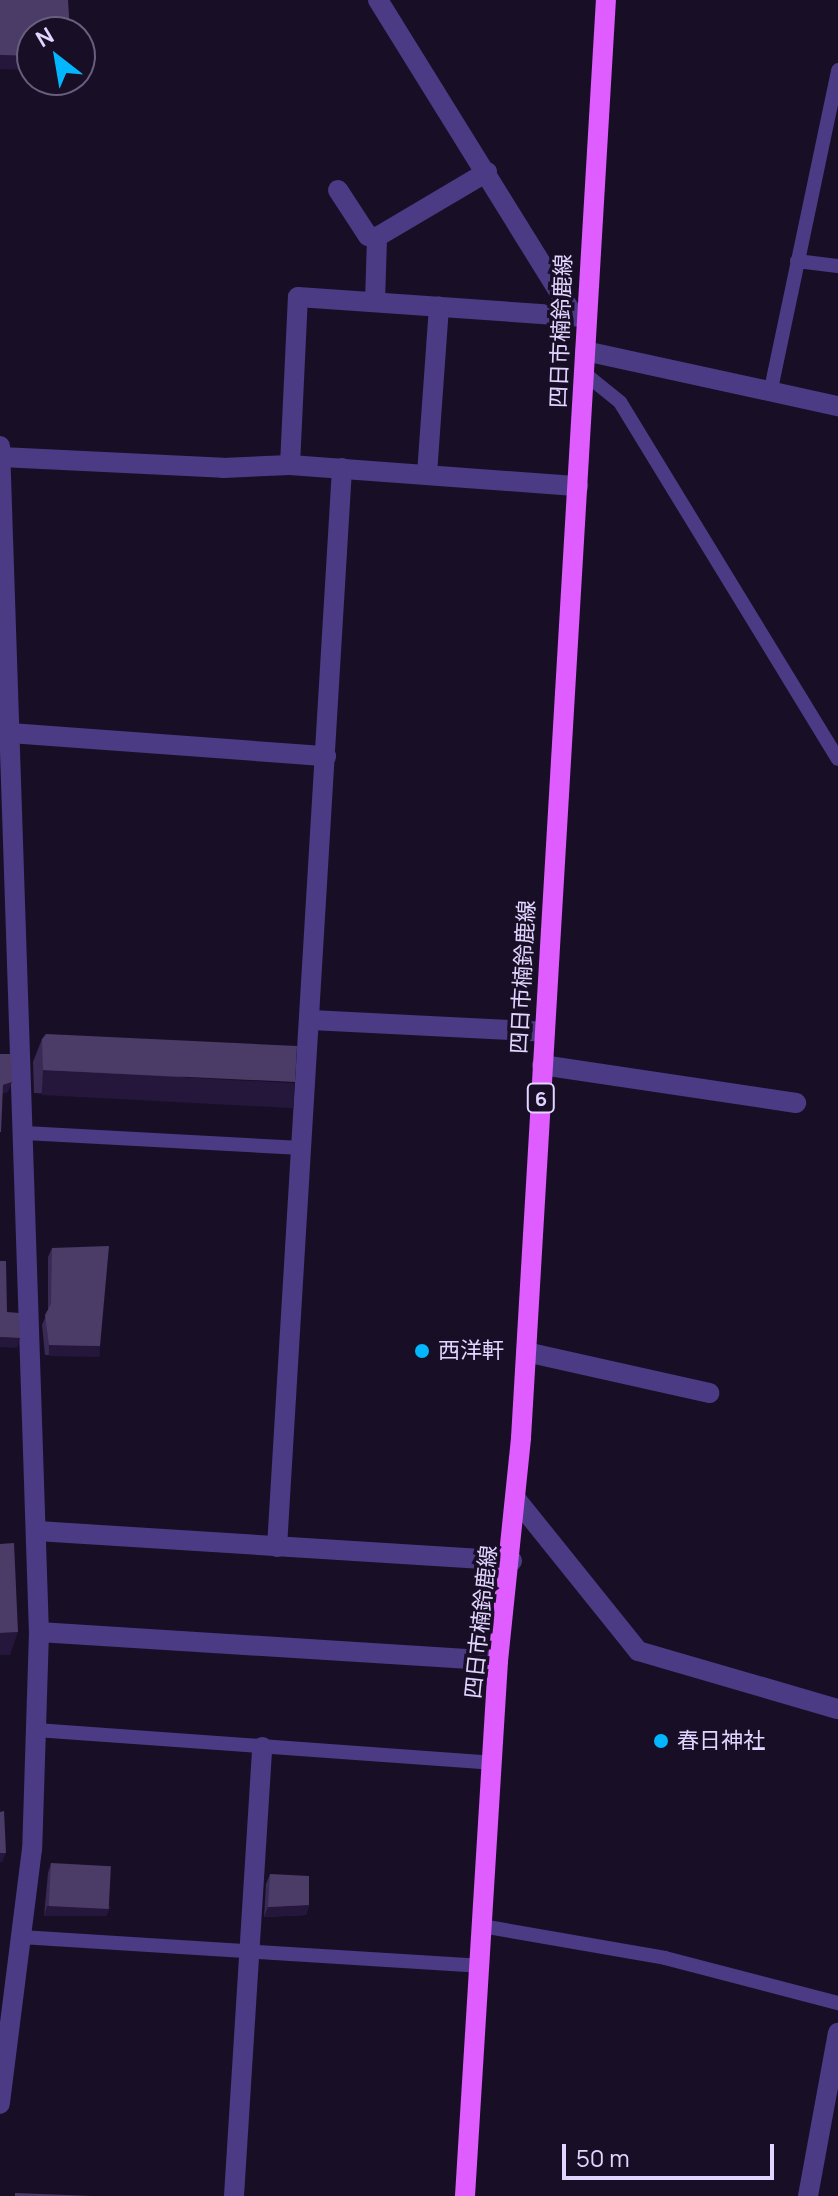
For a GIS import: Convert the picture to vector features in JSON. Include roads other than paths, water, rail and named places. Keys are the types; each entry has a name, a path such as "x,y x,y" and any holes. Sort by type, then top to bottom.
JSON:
{"main road":[{"name":"四日市楠鈴鹿線","path":"465,2196 498,1661 512,1561 526,1352 584,373 585,351 579,316 606,0"}],"street":[{"path":"378,0 579,316"},
{"path":"338,190 368,236 377,237 487,172"},
{"path":"375,302 377,237"},
{"path":"290,465 298,297 579,316"},
{"path":"427,474 439,306"},
{"path":"585,351 838,406"},
{"path":"0,2104 32,1849 39,1632 1,451 223,468 290,465 342,468 578,486"},
{"path":"277,1547 342,468"},
{"path":"10,733 326,756"},
{"path":"311,1020 545,1032"},
{"path":"542,1065 796,1103"},
{"path":"526,1352 709,1393"},
{"path":"516,1499 638,1651 838,1709"},
{"path":"37,1531 512,1561"},
{"path":"39,1632 498,1661"},
{"path":"234,2196 262,1747"},
{"path":"808,2196 838,2033"}],"lane":[{"path":"771,389 797,261 833,117 838,70"},
{"path":"797,261 838,266"},
{"path":"584,373 620,402 838,759"},
{"path":"25,1133 302,1148"},
{"path":"36,1730 492,1763"},
{"path":"482,1926 665,1958 838,2003"},
{"path":"21,1937 479,1966"}],"place":[{"name":"西洋軒","path":"422,1351"},
{"name":"春日神社","path":"661,1741"}]}
